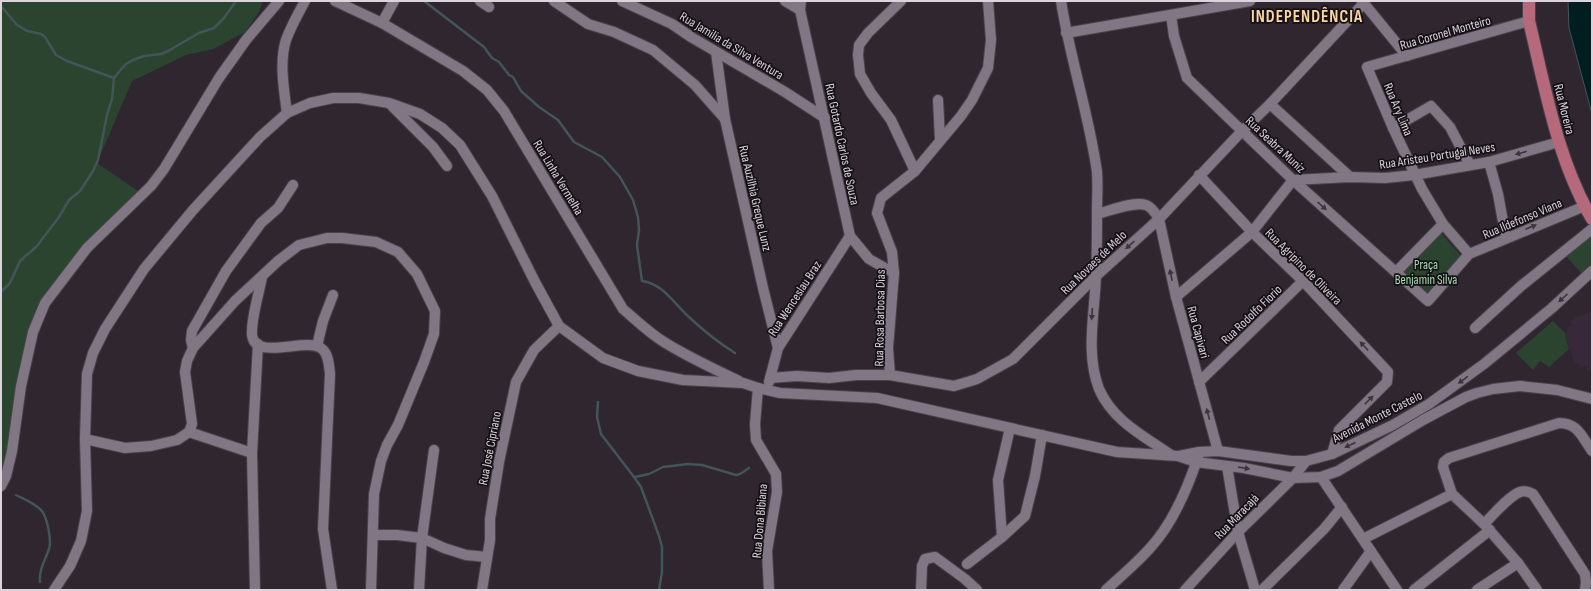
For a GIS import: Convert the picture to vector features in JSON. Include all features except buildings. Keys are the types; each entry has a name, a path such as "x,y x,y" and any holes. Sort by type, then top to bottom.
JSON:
{"main road":[{"name":"Rua Moreira","path":"1528,1 1529,21 1559,142 1584,206 1592,219"}],"street":[{"path":"1,486 6,476 12,451 21,386 33,332 45,303 87,248 151,186 164,169 224,72 246,40 279,1"},
{"path":"287,113 284,78 284,54 286,41 291,27 305,1"},
{"name":"Rua Linha Vermelha","path":"335,1 382,23 463,71 487,90 504,111 623,309 642,326 664,342 743,383"},
{"path":"382,23 394,1"},
{"path":"554,1 588,24 614,32 653,50 695,84 725,119"},
{"name":"Rua Jamilia da Silva Ventura","path":"622,1 672,24 716,52 785,92 824,118"},
{"path":"784,1 800,6"},
{"path":"901,1 868,33 859,46 858,55 860,74 871,93 891,120 915,171"},
{"name":"Rua Rosa Barbosa Dias","path":"890,375 888,348 894,273 892,252 877,213 881,198 915,171 940,139 961,116 972,100 988,68 991,40 988,1"},
{"path":"1061,1 1066,33 1082,96 1097,174 1096,276 1091,332 1095,373 1105,402 1113,412 1135,431 1175,456"},
{"path":"1066,33 1250,1"},
{"path":"1363,2 1407,56"},
{"name":"Rua Novaes de Melo","path":"770,378 797,376 829,378 856,375 890,375 954,386 977,379 1013,359 1096,276 1159,219 1199,175 1270,104 1363,2"},
{"name":"Rua Gotardo Carlos de Souza","path":"800,6 850,236 869,259 894,273"},
{"name":"Rua Seabra Muniz","path":"1171,15 1174,36 1187,78 1293,180 1396,272"},
{"name":"Rua Coronel Monteiro","path":"1367,67 1529,21"},
{"name":"Rua Auzilhia Greque Lunz","path":"716,52 725,119 778,348"},
{"name":"Rua Ary Lima","path":"1367,67 1414,175 1443,224"},
{"path":"54,590 70,566 81,542 88,510 85,439 87,374 93,353 105,329 144,269 188,216 260,137 287,113 310,103 333,98 359,98 389,103 420,114 442,128 460,145 492,196 559,326 603,358 638,371 683,380 743,383 780,393 877,398 1117,452 1175,456 1196,462 1293,478 1321,476 1338,471 1423,420 1466,397 1493,389 1520,386 1536,387 1574,393 1592,399"},
{"path":"938,100 940,139"},
{"path":"389,103 433,147 447,166"},
{"path":"1270,104 1350,178"},
{"path":"1393,128 1431,106 1450,127 1470,165"},
{"name":"Rua Aristeu Portugal Neves","path":"1293,180 1385,178 1414,175 1489,162 1559,142"},
{"path":"1489,162 1498,194 1506,238"},
{"name":"Rua Agripino de Oliveira","path":"1199,175 1252,232 1303,282 1388,372 1387,382 1339,430 1332,454"},
{"path":"1176,297 1252,232 1293,180"},
{"path":"194,348 191,340 192,332 226,271 261,223 278,208 293,186"},
{"path":"1097,214 1132,204 1147,205 1153,210 1159,219"},
{"name":"Rua Ildefonso Viana","path":"1469,254 1584,206"},
{"name":"Rua Capivari","path":"1159,219 1176,297 1218,451"},
{"path":"1443,224 1469,254 1428,301 1396,272 1443,224"},
{"path":"1476,328 1521,286 1592,229"},
{"name":"Rua Wenceslau Braz","path":"762,389 770,378 778,348 850,236"},
{"path":"85,439 125,448 151,446 177,440 188,432 192,424 185,372 187,361 194,348 235,302 278,261 299,245 327,238 342,238 376,242 398,252 417,274 435,311 434,334 398,426 380,461 374,494 371,590"},
{"name":"Avenida Monte Castelo","path":"1175,456 1199,452 1218,451 1291,461 1306,461 1332,454 1395,424 1429,404 1484,364 1552,308 1592,271"},
{"path":"262,277 252,334 258,344 271,348 308,345 317,346 323,349 327,356 330,374 323,529 332,590"},
{"name":"Rua Rodolfo Fiorio","path":"1199,382 1303,282"},
{"path":"317,346 323,321 333,295"},
{"name":"Rua José Cipriano","path":"482,590 490,540 490,519 499,462 516,382 534,350 559,326"},
{"path":"255,590 252,453 258,344"},
{"name":"Rua Dona Bibiana","path":"762,389 755,424 756,440 776,474 776,492 767,551 768,587"},
{"path":"1398,435 1395,424 1423,420"},
{"path":"1537,590 1518,563 1487,527 1452,494 1443,467 1444,462 1449,458 1559,423 1567,423 1575,427 1592,451"},
{"path":"1002,537 998,480 1010,428"},
{"path":"1135,431 1141,453"},
{"path":"188,432 252,453"},
{"path":"967,564 1002,537 1025,516 1042,435"},
{"path":"419,590 422,538 434,450"},
{"path":"1106,590 1152,546 1169,522 1199,452"},
{"name":"Rua Maracajá","path":"1186,590 1238,532 1293,478 1306,461"},
{"path":"1227,466 1238,532 1255,590"},
{"path":"1321,476 1397,590"},
{"path":"1414,590 1487,527 1517,494 1521,492 1533,494 1585,574 1586,582 1584,589"},
{"path":"1363,539 1452,494"},
{"path":"1262,590 1324,529 1342,507"},
{"path":"373,535 397,535 422,538 444,548 466,555 487,557"},
{"path":"1343,590 1371,550"},
{"path":"921,590 922,566 925,559 930,557 935,557 965,579 977,590"},
{"path":"1477,590 1518,563"}],"shaded area":[{"path":"1568,1 1592,1 1592,114 1569,28"},
{"path":"1592,312 1592,369 1587,371 1586,366 1580,368 1578,363 1575,364 1565,335 1568,333 1566,328 1572,326 1570,321 1575,319 1575,317"}],"green space":[{"path":"1,1 263,1 259,12 245,32 213,49 186,55 132,81 97,163 138,191 80,249 25,346 19,373 9,453 1,480"},
{"name":"Praça Benjamin Silva","path":"1440,232 1461,256 1427,296 1401,272"},
{"path":"1592,233 1592,265 1582,274 1564,254"},
{"path":"1553,321 1566,334 1569,349 1549,367 1540,361 1533,370 1516,353"}],"waterway":[{"path":"1,292 10,283 20,261 37,246 59,217 69,200 80,191 93,171 98,160 107,115 112,99 114,78 118,73 126,64 133,60 144,56 161,54 199,33 214,28 224,18 236,1"},
{"path":"424,1 484,47 492,58 499,62 509,75 513,77 521,91 539,107 558,120 574,142 602,157 620,177 633,200 638,217 639,230 637,245 642,281 650,283 663,290 684,313 701,328 735,353"},
{"path":"1,6 17,25 27,31 41,34 45,37 56,55 67,61 114,78"},
{"path":"598,402 597,417 601,434 641,487 659,536 662,547 662,572 659,590"},
{"path":"635,477 649,474 663,467 688,464 702,465 736,475 749,468"},
{"path":"16,495 29,501 41,510 47,523 50,545 41,569 40,582"}],"district":[{"name":"INDEPENDÊNCIA","path":"1307,16"}]}
